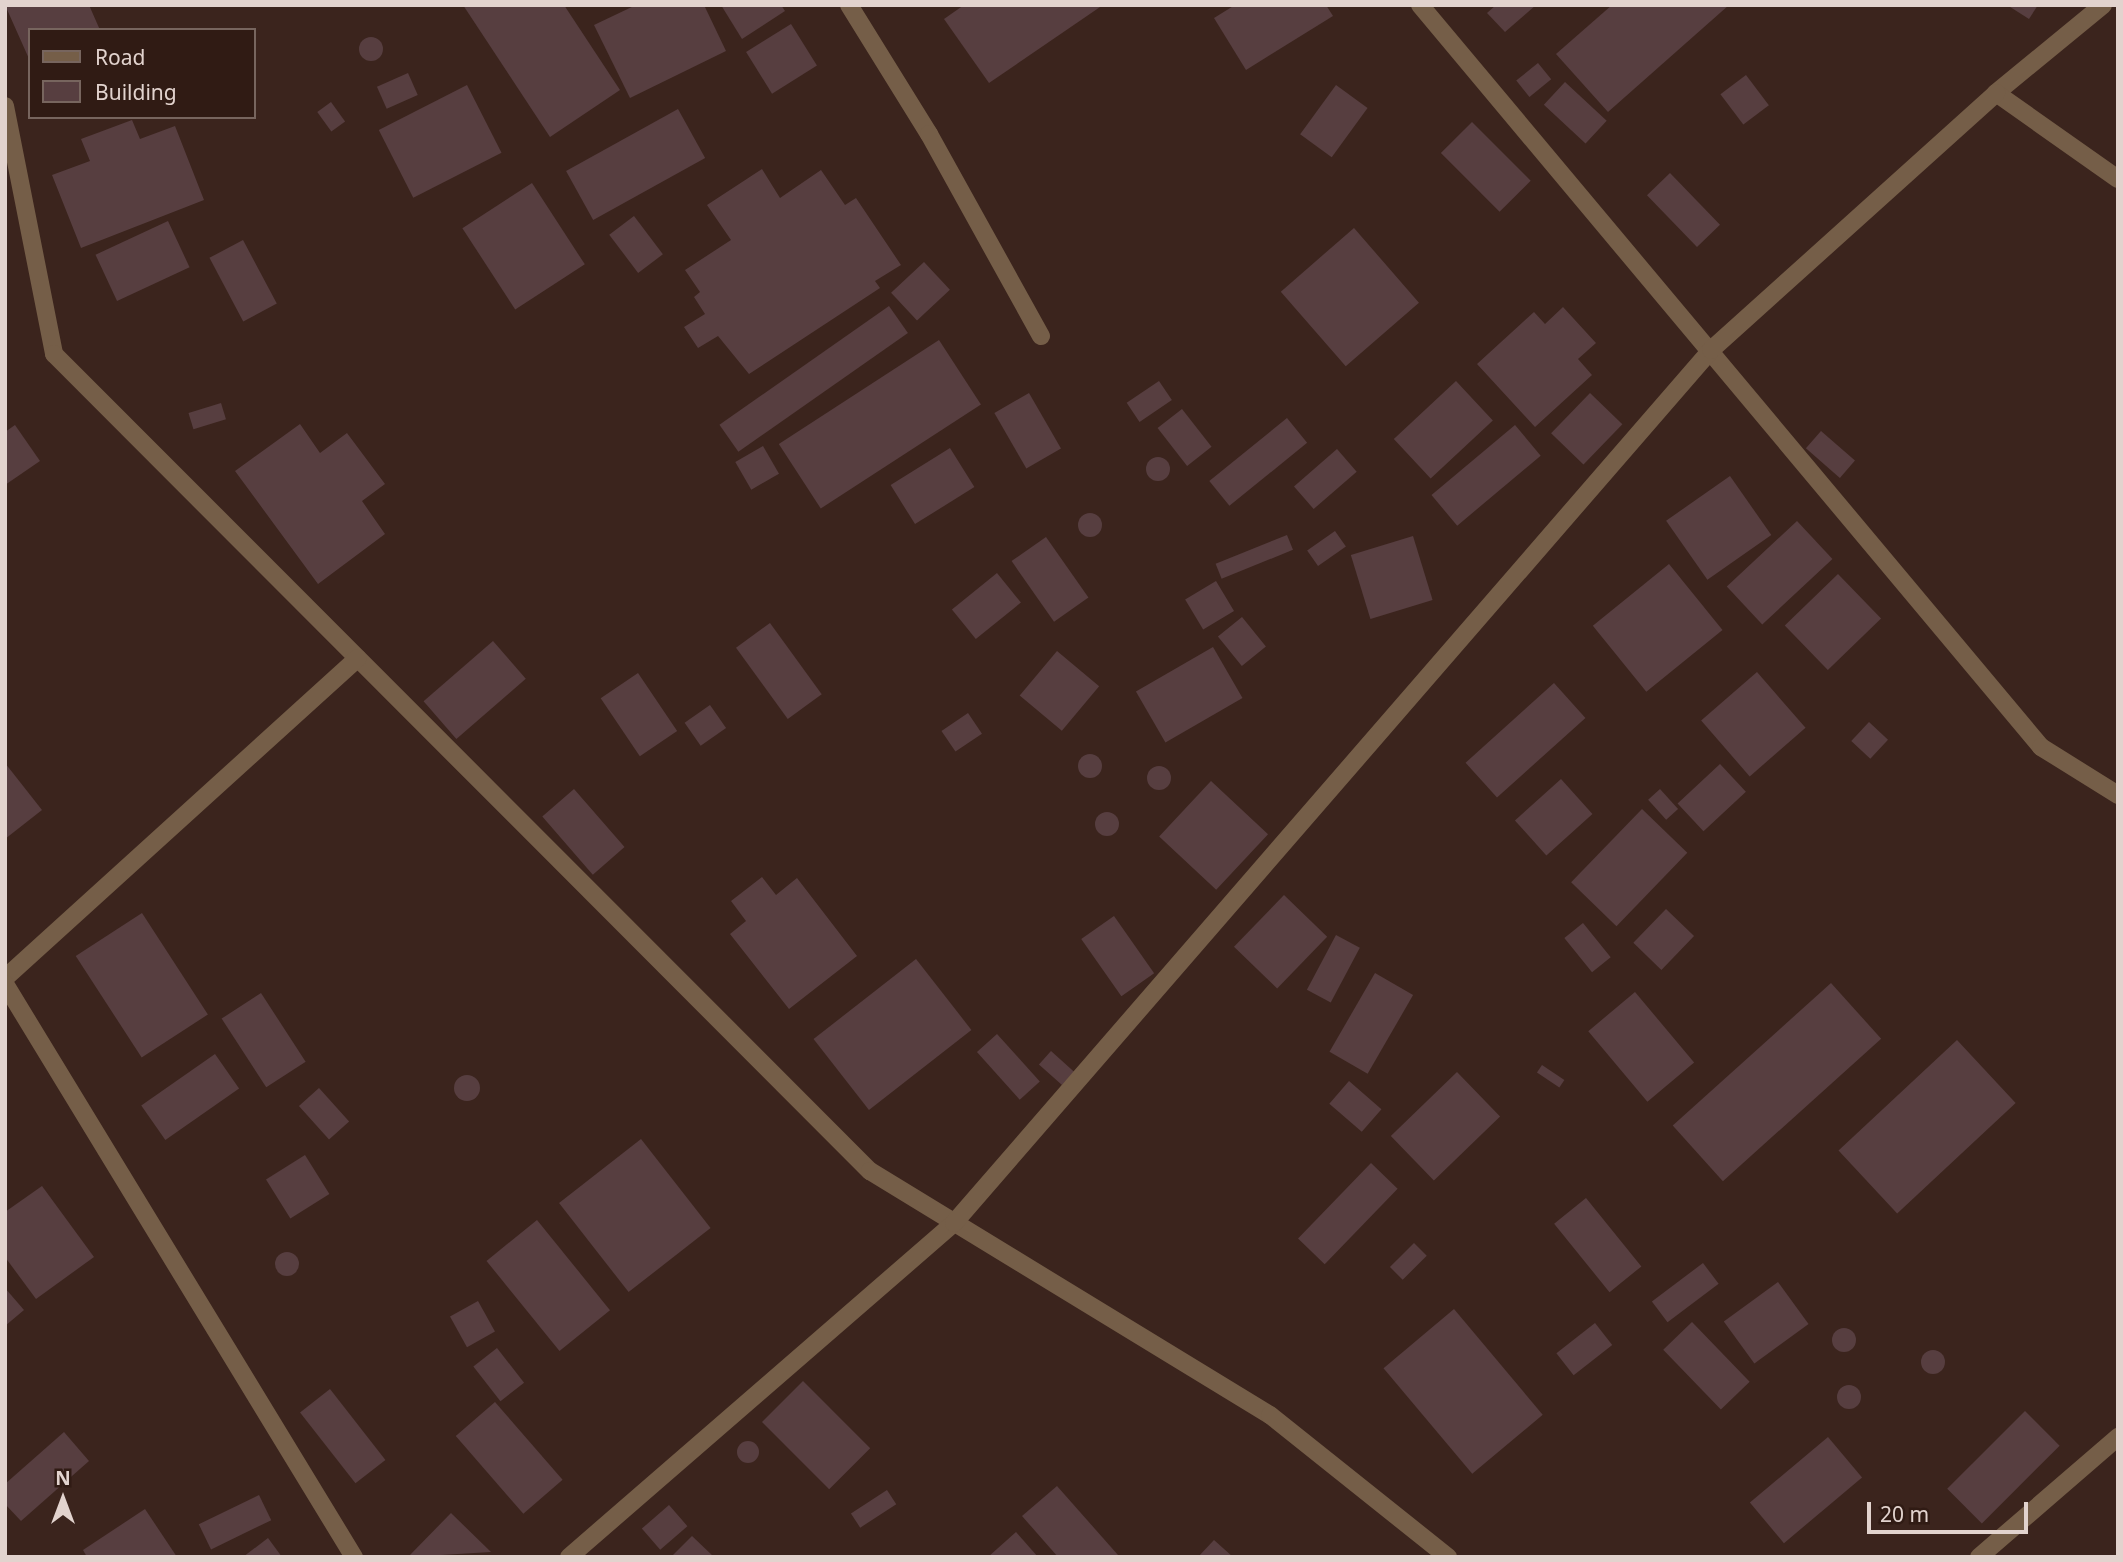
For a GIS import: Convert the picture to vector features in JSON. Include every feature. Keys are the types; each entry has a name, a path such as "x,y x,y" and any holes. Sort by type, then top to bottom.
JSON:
{"street":[{"path":"849,5 929,134 1041,336"},
{"path":"1420,5 2041,747 2118,795"},
{"path":"569,1557 954,1223 1711,350 1996,93 2103,5"},
{"path":"1996,93 2118,179"},
{"path":"5,106 54,354 870,1171 1270,1415 1448,1557"},
{"path":"5,978 358,658"},
{"path":"5,984 354,1557"},
{"path":"1979,1557 2118,1437"}],"building":[{"path":"5,5 89,5 99,28 28,28 28,57"},
{"path":"463,5 564,5 620,90 550,137"},
{"path":"636,5 704,5 726,51 630,98 594,25"},
{"path":"721,5 781,5 785,11 742,39"},
{"path":"964,5 1103,5 989,83 944,19"},
{"path":"1235,5 1326,5 1333,16 1246,70 1214,18"},
{"path":"1496,5 1536,5 1505,32 1487,13"},
{"path":"1612,5 1729,5 1608,112 1556,54"},
{"path":"2007,5 2038,5 2029,19"},
{"path":"791,24 817,66 772,94 746,52"},
{"path":"371,37 380,40 383,49 380,58 371,61 362,58 359,49 362,40"},
{"path":"1538,63 1551,79 1529,97 1516,81"},
{"path":"408,73 418,95 387,109 377,87"},
{"path":"1746,75 1769,105 1743,125 1720,94"},
{"path":"1565,82 1607,121 1586,144 1544,105"},
{"path":"467,85 502,153 413,198 379,130"},
{"path":"1336,85 1368,108 1332,157 1300,134"},
{"path":"331,102 345,121 331,131 317,112"},
{"path":"678,109 705,158 593,220 566,171"},
{"path":"132,120 140,139 175,126 204,200 81,248 52,175 90,161 81,139"},
{"path":"1472,122 1531,181 1500,212 1441,153"},
{"path":"762,169 780,198 821,170 845,205 856,198 901,265 875,281 880,288 749,374 718,336 698,348 684,327 705,314 694,297 700,292 685,270 731,240 707,205"},
{"path":"1670,173 1720,225 1697,247 1647,195"},
{"path":"532,183 585,264 515,310 462,228"},
{"path":"634,216 663,254 638,273 609,235"},
{"path":"168,221 190,267 117,301 95,255"},
{"path":"1354,228 1419,303 1346,366 1281,292"},
{"path":"243,240 277,304 243,321 209,258"},
{"path":"924,262 950,290 917,320 891,293"},
{"path":"889,306 908,333 738,452 719,425"},
{"path":"1563,307 1596,343 1578,359 1592,375 1535,427 1477,364 1534,312 1545,324"},
{"path":"939,340 981,405 821,509 779,444"},
{"path":"1159,381 1172,400 1140,422 1127,403"},
{"path":"1456,381 1493,420 1431,478 1394,439"},
{"path":"1029,393 1061,448 1026,468 994,413"},
{"path":"1590,393 1622,424 1583,465 1551,433"},
{"path":"221,403 226,419 193,429 188,413"},
{"path":"1182,409 1212,447 1187,466 1158,428"},
{"path":"1287,418 1307,443 1229,506 1209,481"},
{"path":"300,424 320,453 347,433 385,484 362,501 385,534 318,584 235,471"},
{"path":"15,425 40,461 5,485 5,432"},
{"path":"1515,425 1541,456 1457,526 1432,495"},
{"path":"1821,431 1855,461 1840,478 1806,448"},
{"path":"763,446 779,474 751,490 735,462"},
{"path":"950,448 974,487 915,524 891,485"},
{"path":"1337,449 1357,472 1314,509 1294,486"},
{"path":"1158,457 1167,460 1170,469 1167,478 1158,481 1149,478 1146,469 1149,460"},
{"path":"1730,476 1771,535 1707,580 1666,521"},
{"path":"1090,513 1099,516 1102,525 1099,534 1090,537 1081,534 1078,525 1081,516"},
{"path":"1797,521 1832,559 1762,625 1727,586"},
{"path":"1335,531 1346,547 1318,566 1307,551"},
{"path":"1287,535 1293,550 1222,579 1216,564"},
{"path":"1413,536 1433,600 1370,619 1351,555"},
{"path":"1046,537 1088,598 1054,622 1012,561"},
{"path":"1669,564 1722,630 1646,692 1593,626"},
{"path":"997,573 1021,603 976,639 952,610"},
{"path":"1838,574 1881,619 1828,670 1785,625"},
{"path":"1216,581 1234,611 1203,630 1185,600"},
{"path":"1242,617 1266,647 1242,666 1218,637"},
{"path":"770,623 822,694 788,719 736,648"},
{"path":"493,641 526,679 456,739 424,701"},
{"path":"1213,647 1242,698 1165,743 1136,692"},
{"path":"1057,651 1099,686 1062,731 1020,695"},
{"path":"1757,672 1806,728 1750,776 1701,721"},
{"path":"638,673 677,731 640,756 601,698"},
{"path":"1554,683 1585,718 1497,798 1466,763"},
{"path":"710,705 726,728 701,746 685,723"},
{"path":"968,713 982,734 955,752 941,731"},
{"path":"1869,722 1888,740 1870,759 1851,741"},
{"path":"1090,754 1099,757 1102,766 1099,775 1090,778 1081,775 1078,766 1081,757"},
{"path":"5,763 42,810 5,839"},
{"path":"1720,764 1746,792 1703,831 1678,804"},
{"path":"1159,766 1170,773 1171,778 1164,789 1159,790 1148,783 1147,778 1154,767"},
{"path":"1561,779 1592,814 1546,855 1515,820"},
{"path":"1211,781 1268,834 1216,890 1159,837"},
{"path":"574,789 625,847 593,875 542,817"},
{"path":"1660,789 1678,809 1666,820 1648,800"},
{"path":"1642,809 1687,853 1616,926 1571,882"},
{"path":"1107,812 1116,815 1119,824 1116,833 1107,836 1098,833 1095,824 1098,815"},
{"path":"762,877 776,895 797,878 857,956 789,1009 730,934 746,921 731,901"},
{"path":"1284,895 1327,937 1277,988 1234,947"},
{"path":"1666,909 1694,936 1661,970 1633,943"},
{"path":"142,913 208,1014 142,1058 76,956"},
{"path":"1114,916 1154,973 1121,996 1081,939"},
{"path":"1583,923 1611,957 1592,972 1564,938"},
{"path":"1336,935 1360,948 1331,1002 1307,990"},
{"path":"916,959 971,1030 869,1110 814,1039"},
{"path":"1375,973 1413,995 1368,1074 1330,1052"},
{"path":"1831,983 1881,1039 1723,1181 1673,1126"},
{"path":"1635,992 1694,1062 1647,1102 1588,1031"},
{"path":"261,993 306,1062 266,1087 222,1019"},
{"path":"997,1034 1040,1082 1020,1100 977,1052"},
{"path":"1957,1040 2016,1103 1897,1213 1839,1150"},
{"path":"1051,1051 1074,1072 1062,1085 1039,1064"},
{"path":"215,1054 239,1088 165,1140 141,1106"},
{"path":"1542,1065 1564,1080 1559,1088 1537,1072"},
{"path":"1457,1072 1500,1117 1434,1181 1391,1136"},
{"path":"467,1075 476,1079 480,1088 476,1097 467,1101 458,1097 454,1088 458,1079"},
{"path":"1349,1081 1381,1109 1362,1132 1329,1104"},
{"path":"319,1088 349,1121 329,1140 299,1106"},
{"path":"641,1139 711,1228 629,1292 559,1203"},
{"path":"305,1155 329,1194 290,1218 266,1179"},
{"path":"1371,1163 1398,1189 1325,1264 1298,1239"},
{"path":"42,1186 94,1257 36,1299 5,1257 5,1212"},
{"path":"1586,1198 1641,1266 1610,1292 1554,1224"},
{"path":"537,1220 610,1310 559,1351 486,1261"},
{"path":"1414,1243 1427,1256 1403,1280 1390,1267"},
{"path":"287,1252 296,1255 299,1264 296,1273 287,1276 278,1273 275,1264 278,1255"},
{"path":"1703,1263 1719,1284 1668,1322 1652,1302"},
{"path":"1778,1282 1809,1324 1754,1363 1724,1321"},
{"path":"5,1288 24,1310 5,1326"},
{"path":"478,1301 495,1332 467,1347 450,1317"},
{"path":"1454,1309 1543,1415 1472,1474 1384,1368"},
{"path":"1692,1322 1750,1382 1721,1409 1663,1350"},
{"path":"1595,1323 1612,1345 1574,1375 1556,1353"},
{"path":"1844,1328 1853,1331 1856,1340 1853,1349 1844,1352 1835,1349 1832,1340 1835,1331"},
{"path":"497,1348 524,1383 500,1401 473,1366"},
{"path":"1933,1350 1944,1357 1945,1362 1938,1373 1933,1374 1922,1367 1921,1362 1928,1351"},
{"path":"803,1381 870,1448 829,1489 762,1422"},
{"path":"1849,1385 1860,1392 1861,1397 1854,1408 1849,1409 1838,1402 1837,1397 1844,1386"},
{"path":"330,1389 385,1460 355,1483 300,1412"},
{"path":"495,1402 563,1480 523,1514 456,1436"},
{"path":"2025,1411 2060,1446 1982,1523 1947,1489"},
{"path":"64,1432 89,1461 21,1521 5,1504 5,1484"},
{"path":"1828,1437 1862,1478 1784,1543 1750,1503"},
{"path":"748,1441 756,1444 759,1452 756,1460 748,1463 740,1460 737,1452 740,1444"},
{"path":"1057,1486 1118,1555 1116,1557 1058,1557 1022,1516"},
{"path":"887,1490 896,1504 860,1528 851,1513"},
{"path":"259,1495 271,1520 211,1550 199,1524"},
{"path":"669,1505 687,1526 660,1550 642,1529"},
{"path":"145,1509 177,1557 87,1557 83,1550"},
{"path":"451,1513 491,1552 408,1557"},
{"path":"1016,1532 1038,1557 988,1557"},
{"path":"692,1536 714,1557 671,1557"},
{"path":"268,1538 282,1557 243,1557"},
{"path":"1214,1540 1233,1557 1198,1557"}]}
